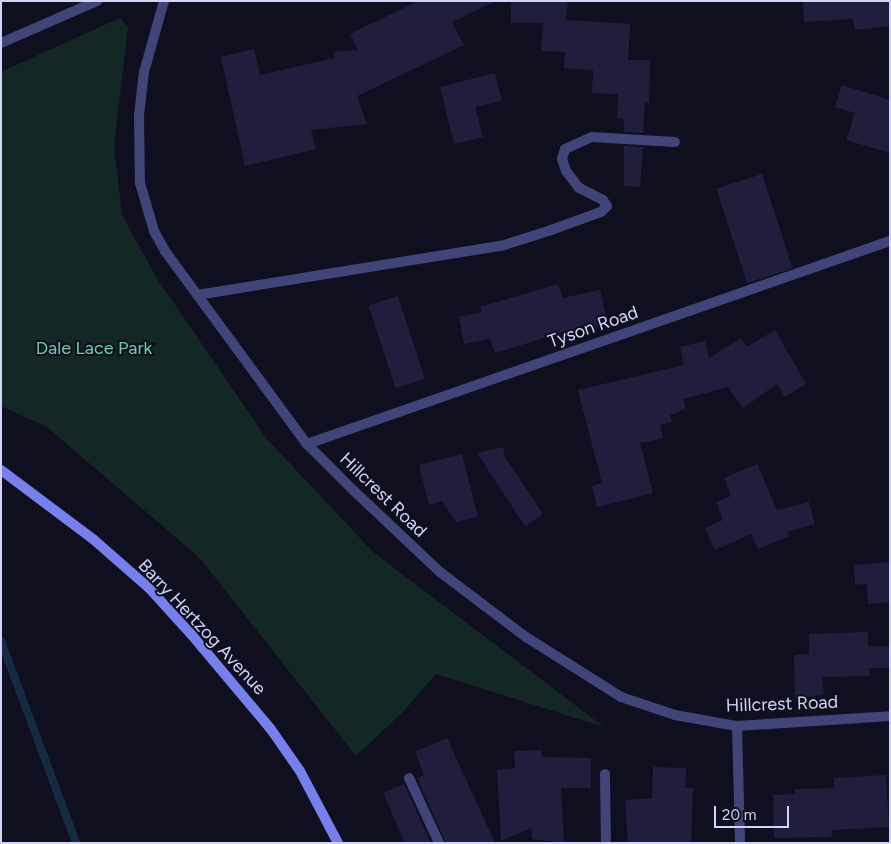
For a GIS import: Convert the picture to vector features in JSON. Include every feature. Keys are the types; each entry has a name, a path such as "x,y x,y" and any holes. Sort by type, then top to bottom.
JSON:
{"main road":[{"name":"Barry Hertzog Avenue","path":"1,470 93,539 149,588 192,634 232,680 275,735 300,771 338,843"}],"street":[{"path":"1,43 97,1"},
{"name":"Hillcrest Road","path":"164,1 144,72 139,123 140,183 154,231 197,295 307,444 440,572 526,637 578,672 643,706 737,726 890,716"},
{"path":"197,295 501,246 551,230 602,212 607,206 602,200 579,188 566,171 562,159 565,149 592,137 675,142"},
{"name":"Tyson Road","path":"307,444 890,241"},
{"path":"737,726 740,843"},
{"path":"605,774 606,843"},
{"path":"409,778 438,843"}],"green space":[{"name":"Dale Lace Park","path":"120,18 128,27 114,146 122,215 156,277 266,438 373,552 604,727 436,674 403,712 356,756 199,557 47,427 1,406 1,72"}],"building":[{"path":"418,1 495,1 452,22 464,45 357,96 367,124 311,130 316,149 245,166 221,57 254,49 260,75 335,58 334,52 358,50 350,34"},
{"path":"511,1 568,1 566,20 630,24 628,60 650,60 649,103 645,103 643,133 624,132 624,119 617,118 618,94 592,93 593,70 564,68 565,52 541,51 543,23 511,23"},
{"path":"803,1 890,1 890,26 855,30 853,19 804,22"},
{"path":"495,73 502,101 475,107 483,137 454,144 440,87"},
{"path":"842,85 890,100 890,153 846,140 855,113 835,107"},
{"path":"624,146 643,147 640,187 624,186"},
{"path":"762,174 793,268 747,283 716,189"},
{"path":"558,284 563,298 600,290 608,325 587,329 586,325 495,353 490,339 464,344 459,317 482,312 480,307"},
{"path":"398,296 425,379 395,388 369,306"},
{"path":"775,330 806,384 785,397 777,384 743,408 728,387 683,399 686,409 670,415 672,422 660,425 663,438 640,443 653,493 597,507 592,486 602,483 578,390 684,365 680,347 705,341 709,358 741,338 747,347"},
{"path":"503,447 505,457 543,514 525,526 477,453"},
{"path":"462,454 478,517 456,522 442,501 429,505 419,465"},
{"path":"757,464 777,510 809,502 815,524 787,532 789,536 758,549 751,534 715,550 705,528 723,520 716,502 731,496 724,478"},
{"path":"890,562 890,602 868,604 867,584 855,585 854,565"},
{"path":"868,632 868,646 889,646 889,668 869,668 869,676 822,677 824,695 795,699 794,655 809,654 809,634"},
{"path":"447,738 495,843 446,843 417,778 424,775 415,752"},
{"path":"541,750 542,757 591,758 591,788 561,788 564,843 532,839 531,828 501,841 497,770 515,768 514,751"},
{"path":"653,767 686,768 685,788 693,788 691,843 628,843 625,800 652,798"},
{"path":"886,775 889,827 831,830 832,837 774,838 773,795 795,794 795,789 834,788 834,778"},
{"path":"404,784 431,843 405,843 383,793"}],"waterway":[{"path":"1,641 76,843"}]}
